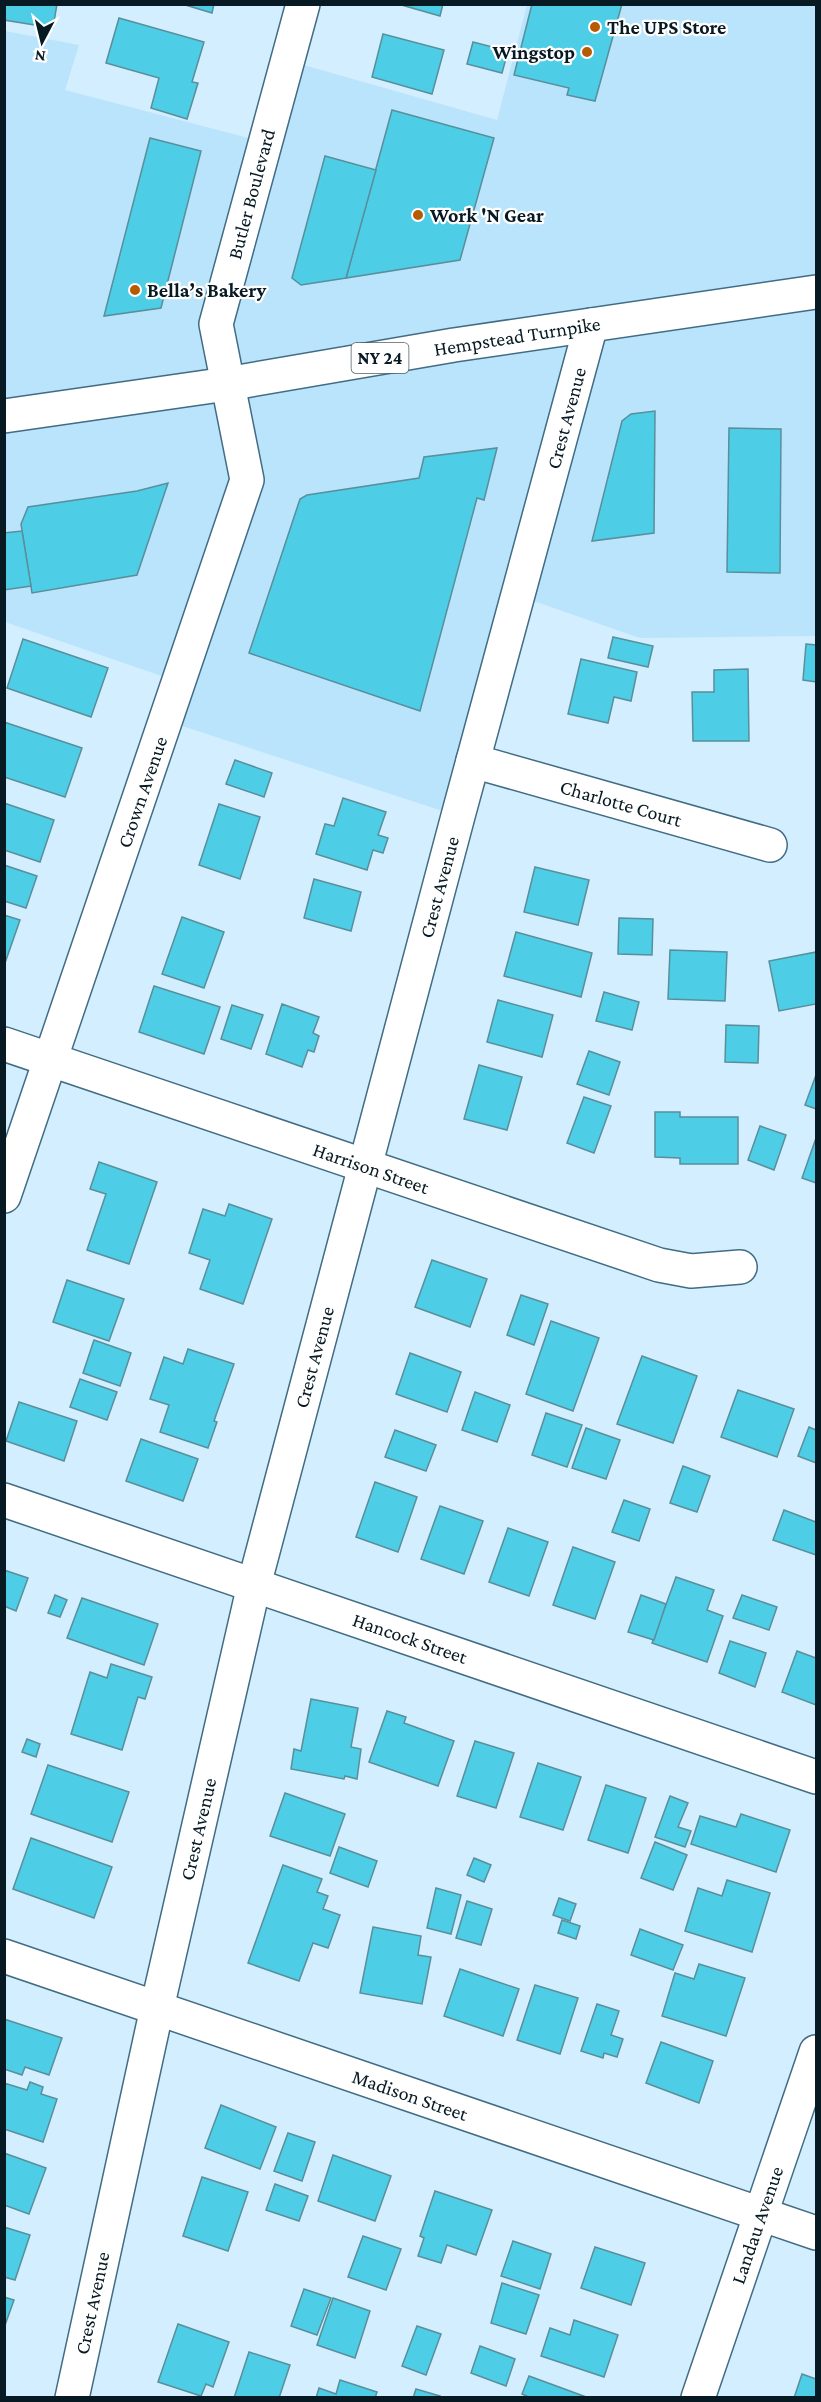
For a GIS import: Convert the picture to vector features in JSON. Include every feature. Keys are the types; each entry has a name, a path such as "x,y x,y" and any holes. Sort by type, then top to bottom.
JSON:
{"street":[{"name":"Butler Boulevard","path":"227,384 216,324 303,4"},
{"name":"Hempstead Turnpike","path":"4,416 227,384 454,345 816,292"},
{"name":"Crest Avenue","path":"72,2397 157,2008 254,1585 591,325"},
{"name":"Crown Avenue","path":"4,1196 247,480 227,384"},
{"name":"Charlotte Court","path":"473,762 770,846"},
{"name":"Harrison Street","path":"4,1044 659,1265 691,1271 740,1267"},
{"name":"Hancock Street","path":"4,1500 816,1777"},
{"name":"Madison Street","path":"4,1956 816,2233"},
{"name":"Landau Avenue","path":"698,2397 816,2052"}],"shaded area":[{"path":"527,5 816,5 816,636 640,638 525,598 458,816 170,722 182,683 5,622 5,31 79,45 65,90 256,140 279,58 497,120"}],"building":[{"path":"4,4 57,4 53,28 4,20"},
{"path":"182,4 214,4 212,13"},
{"path":"398,4 443,4 440,16"},
{"path":"532,4 622,4 595,101 567,95 569,88 514,75"},
{"path":"119,18 204,42 192,82 198,83 187,119 151,108 159,78 106,63"},
{"path":"383,34 444,50 432,94 372,77"},
{"path":"473,42 508,51 502,73 467,64"},
{"name":"Work 'N Gear","path":"392,110 494,138 460,260 346,278"},
{"path":"150,138 201,151 161,308 104,316"},
{"path":"325,156 376,170 346,278 301,285 292,278"},
{"path":"655,411 654,533 592,541 622,421 631,414"},
{"path":"729,428 781,429 780,573 727,572"},
{"path":"497,448 484,500 477,498 420,711 249,653 300,499 307,495 419,478 424,457"},
{"path":"168,483 137,575 32,593 21,524 28,507 137,491"},
{"path":"22,531 31,586 4,590 4,533"},
{"path":"613,637 653,646 648,667 608,658"},
{"path":"23,639 108,668 91,717 7,688"},
{"path":"806,644 816,645 816,682 803,680"},
{"path":"581,659 637,672 631,701 614,697 608,723 568,714"},
{"path":"748,669 749,741 693,741 692,692 714,692 714,670"},
{"path":"4,722 82,748 65,797 4,777"},
{"path":"235,760 272,773 264,797 226,784"},
{"path":"343,798 386,812 378,835 388,838 383,853 373,850 367,870 316,854 325,824 334,826"},
{"path":"4,803 54,820 40,862 4,850"},
{"path":"219,804 260,817 240,879 199,865"},
{"path":"4,865 37,876 26,908 4,901"},
{"path":"535,867 589,880 578,925 524,912"},
{"path":"314,879 361,892 351,931 304,918"},
{"path":"4,915 20,920 4,966"},
{"path":"182,917 224,932 204,988 162,974"},
{"path":"619,918 653,919 652,955 618,954"},
{"path":"516,932 592,953 581,997 504,976"},
{"path":"670,950 727,952 725,1001 668,999"},
{"path":"816,952 816,1004 779,1011 769,961"},
{"path":"154,986 220,1007 204,1054 139,1032"},
{"path":"604,992 639,1002 632,1030 596,1021"},
{"path":"498,1000 553,1015 542,1057 487,1042"},
{"path":"282,1004 319,1017 313,1033 319,1036 314,1052 308,1050 302,1067 266,1054"},
{"path":"232,1005 263,1015 251,1049 221,1039"},
{"path":"726,1025 759,1026 758,1063 725,1062"},
{"path":"589,1051 620,1062 609,1095 577,1084"},
{"path":"479,1065 522,1077 507,1130 464,1119"},
{"path":"816,1075 816,1109 805,1105"},
{"path":"584,1097 611,1106 594,1153 567,1143"},
{"path":"655,1112 680,1112 680,1117 738,1117 738,1164 680,1164 680,1158 655,1157"},
{"path":"760,1126 786,1135 774,1170 748,1160"},
{"path":"816,1138 816,1183 802,1178"},
{"path":"99,1162 157,1182 129,1264 87,1250 106,1194 90,1189"},
{"path":"229,1204 272,1219 243,1304 200,1289 210,1260 189,1253 203,1209 225,1216"},
{"path":"432,1260 487,1279 470,1327 415,1307"},
{"path":"67,1280 124,1299 109,1341 53,1322"},
{"path":"521,1295 548,1304 534,1345 507,1335"},
{"path":"551,1321 599,1338 573,1411 526,1394"},
{"path":"94,1340 131,1353 120,1386 83,1373"},
{"path":"188,1349 234,1364 214,1421 217,1422 208,1448 160,1432 169,1405 150,1399 164,1357 183,1364"},
{"path":"410,1353 461,1372 447,1412 396,1394"},
{"path":"642,1356 697,1376 673,1443 617,1424"},
{"path":"80,1379 117,1392 107,1420 70,1407"},
{"path":"738,1390 794,1409 777,1457 721,1437"},
{"path":"475,1392 510,1405 497,1442 462,1430"},
{"path":"19,1402 77,1421 64,1461 6,1441"},
{"path":"546,1413 582,1425 567,1467 532,1455"},
{"path":"809,1427 816,1430 816,1463 798,1456"},
{"path":"586,1428 620,1440 606,1479 572,1468"},
{"path":"395,1430 436,1445 426,1471 385,1457"},
{"path":"141,1439 198,1459 183,1501 126,1481"},
{"path":"683,1466 710,1476 697,1512 670,1503"},
{"path":"375,1482 417,1497 398,1552 356,1537"},
{"path":"624,1500 650,1509 639,1541 612,1532"},
{"path":"440,1506 483,1521 464,1574 421,1559"},
{"path":"784,1510 816,1522 816,1555 773,1540"},
{"path":"508,1528 548,1542 529,1596 489,1582"},
{"path":"573,1547 615,1562 595,1619 553,1605"},
{"path":"4,1570 28,1578 16,1611 4,1606"},
{"path":"676,1577 714,1590 707,1610 723,1616 707,1662 652,1643"},
{"path":"55,1595 67,1600 60,1617 48,1613"},
{"path":"641,1595 666,1604 654,1640 628,1632"},
{"path":"742,1595 777,1607 769,1630 733,1618"},
{"path":"82,1598 158,1624 144,1665 67,1638"},
{"path":"730,1641 766,1653 755,1687 719,1673"},
{"path":"797,1651 816,1658 816,1705 782,1692"},
{"path":"111,1664 152,1677 145,1699 138,1697 122,1750 71,1734 90,1672 107,1678"},
{"path":"311,1699 358,1708 351,1747 361,1749 357,1779 345,1776 344,1779 291,1769 294,1749 301,1751"},
{"path":"387,1711 406,1717 404,1723 454,1741 438,1786 369,1762"},
{"path":"27,1739 40,1744 36,1757 22,1752"},
{"path":"475,1741 514,1753 496,1808 457,1796"},
{"path":"538,1763 581,1777 563,1830 520,1817"},
{"path":"48,1765 129,1792 112,1842 31,1814"},
{"path":"606,1785 646,1798 628,1853 588,1840"},
{"path":"285,1793 345,1814 330,1856 270,1836"},
{"path":"670,1796 688,1803 678,1827 691,1831 685,1847 655,1837"},
{"path":"741,1814 790,1830 776,1872 691,1844 700,1816 736,1827"},
{"path":"31,1838 112,1867 94,1918 13,1889"},
{"path":"655,1842 687,1855 673,1890 641,1878"},
{"path":"339,1847 377,1861 368,1887 330,1873"},
{"path":"474,1858 491,1865 484,1882 467,1875"},
{"path":"283,1865 322,1879 317,1892 328,1896 323,1909 340,1915 328,1948 313,1943 299,1981 248,1963"},
{"path":"727,1880 770,1893 752,1952 685,1931 698,1888 722,1896"},
{"path":"436,1888 461,1895 451,1934 427,1928"},
{"path":"559,1898 576,1904 570,1921 553,1915"},
{"path":"467,1901 492,1909 481,1945 456,1938"},
{"path":"562,1920 580,1926 576,1939 558,1933"},
{"path":"373,1927 421,1936 418,1955 431,1957 422,2004 360,1993"},
{"path":"640,1929 683,1945 673,1970 631,1955"},
{"path":"699,1964 745,1978 726,2036 662,2016 675,1973 694,1979"},
{"path":"460,1969 519,1989 503,2036 444,2016"},
{"path":"535,1985 578,1998 560,2054 517,2040"},
{"path":"597,2004 619,2011 611,2035 623,2039 617,2057 604,2053 603,2058 581,2051"},
{"path":"4,2019 62,2038 49,2075 25,2067 22,2075 4,2069"},
{"path":"661,2042 713,2061 699,2103 646,2083"},
{"path":"30,2082 43,2087 41,2094 57,2099 43,2142 4,2129 4,2083 27,2090"},
{"path":"221,2105 276,2127 260,2169 205,2148"},
{"path":"288,2133 315,2142 302,2181 274,2171"},
{"path":"4,2153 46,2168 29,2214 4,2205"},
{"path":"333,2155 391,2176 375,2221 318,2201"},
{"path":"202,2177 248,2192 228,2251 183,2236"},
{"path":"275,2184 308,2196 299,2221 266,2210"},
{"path":"435,2191 492,2210 476,2255 447,2245 441,2263 418,2256 424,2238 420,2236"},
{"path":"4,2227 30,2235 15,2280 4,2277"},
{"path":"363,2236 401,2249 386,2290 348,2277"},
{"path":"513,2241 551,2254 540,2289 501,2276"},
{"path":"595,2247 645,2263 631,2305 581,2288"},
{"path":"502,2283 539,2295 526,2334 491,2323"},
{"path":"304,2289 331,2298 317,2335 291,2326"},
{"path":"4,2297 14,2300 4,2328"},
{"path":"333,2298 370,2311 355,2358 317,2345"},
{"path":"574,2320 618,2335 604,2377 541,2356 550,2328 570,2335"},
{"path":"178,2324 229,2342 213,2387 206,2384 201,2396 158,2382"},
{"path":"417,2326 441,2334 426,2375 402,2366"},
{"path":"480,2346 515,2359 506,2386 471,2373"},
{"path":"249,2352 290,2365 279,2398 234,2398"},
{"path":"802,2374 816,2379 816,2398 794,2398"},
{"path":"529,2376 589,2398 531,2398 522,2394"},
{"path":"340,2380 377,2392 375,2398 316,2398 319,2388 336,2394"},
{"path":"416,2389 440,2396 439,2398 413,2398"}],"place":[{"name":"The UPS Store","path":"595,27"},
{"name":"Wingstop","path":"587,52"},
{"name":"Work 'N Gear","path":"418,215"},
{"name":"Bella’s Bakery","path":"135,290"}]}
